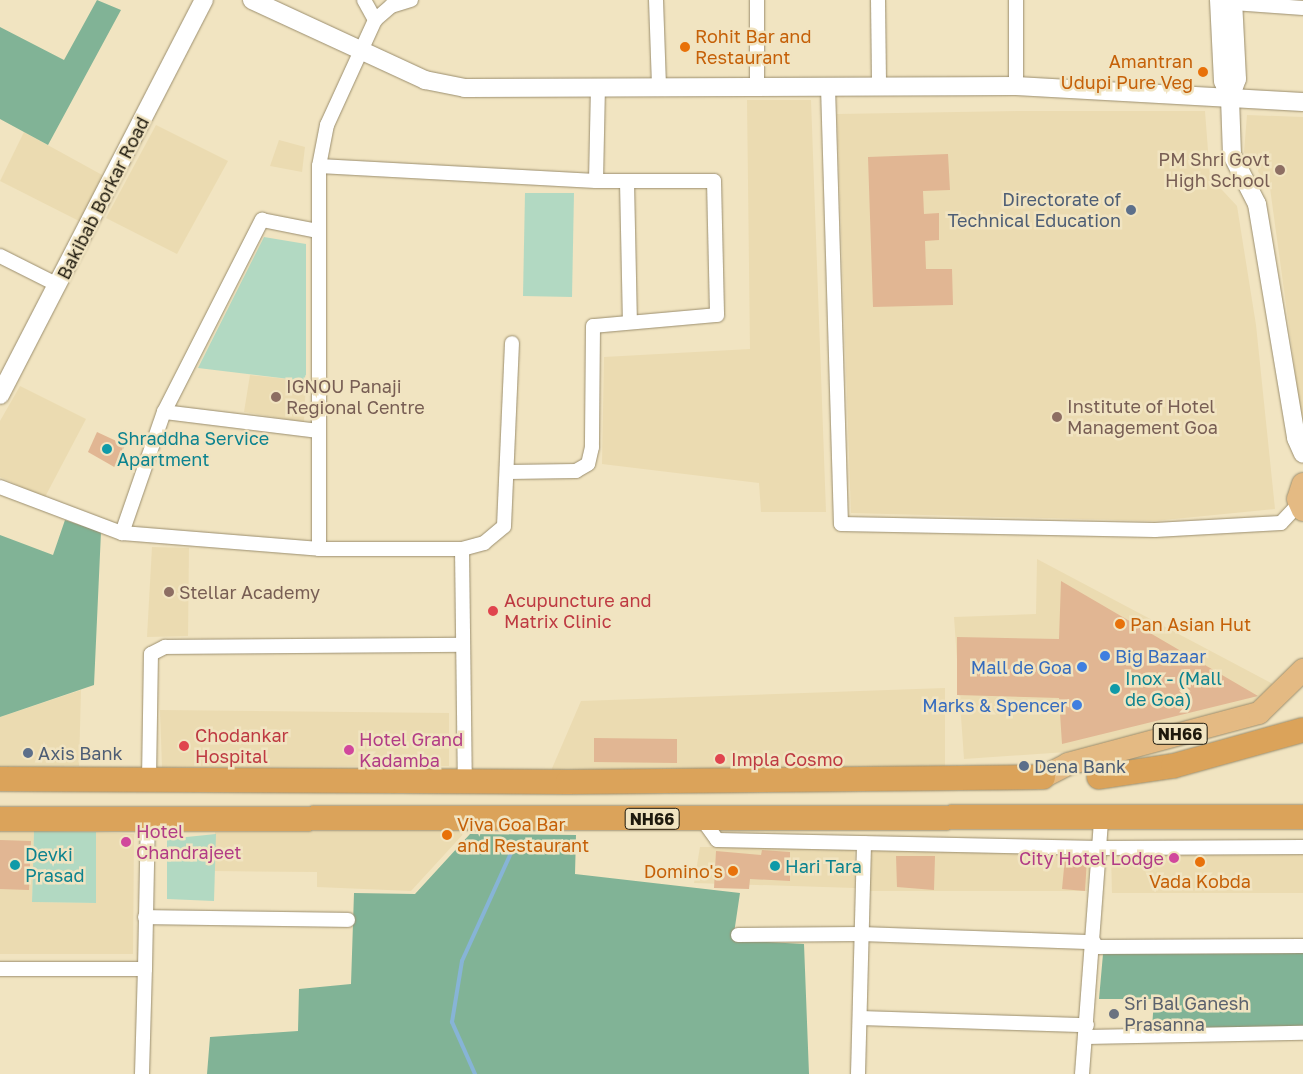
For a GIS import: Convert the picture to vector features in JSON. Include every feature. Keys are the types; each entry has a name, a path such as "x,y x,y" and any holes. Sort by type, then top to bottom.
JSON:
{"highway":[{"path":"1098,777 1173,766 1303,730"},
{"name":"NH66","path":"0,779 465,781 1043,778"},
{"name":"NH66","path":"0,819 1101,820 1303,817"}],"main road":[{"name":"NH66","path":"1043,778 1068,764 1259,713 1303,670"}],"street":[{"name":"Bakibab Borkar Road","path":"0,396 204,0"},
{"path":"252,0 360,48 425,80 465,88 1016,86 1303,102"},
{"path":"364,0 375,20"},
{"path":"318,549 317,231 319,166 327,125 360,48 375,20 392,6 411,0"},
{"path":"656,0 659,86"},
{"path":"757,0 757,88"},
{"path":"878,0 879,87"},
{"path":"1016,0 1016,86"},
{"path":"1303,8 1229,1 1223,82 1230,98 1232,155 1257,204 1296,438 1303,454"},
{"path":"596,181 598,87"},
{"path":"828,87 841,524 1155,530 1282,523 1302,499"},
{"path":"319,166 596,181 714,181 717,315 593,326 592,447 588,464 576,471 508,472"},
{"path":"627,182 630,322"},
{"path":"122,533 164,412 262,220 317,231"},
{"path":"0,256 58,285"},
{"path":"0,487 122,533 318,549 462,548 484,543 504,526 508,472 512,343"},
{"path":"164,412 318,431"},
{"path":"462,548 465,781"},
{"path":"149,779 151,654 165,646 463,645"},
{"path":"142,1074 148,819"},
{"path":"702,819 717,840 1100,848 1303,847"},
{"path":"1082,1074 1094,944 1101,820"},
{"path":"858,1074 864,843"},
{"path":"145,917 348,920"},
{"path":"738,935 861,934 1094,944 1303,946"},
{"path":"0,969 145,969"},
{"path":"860,1018 1086,1031 1303,1033"}],"shaded area":[{"path":"747,100 811,100 826,512 761,512 759,483 602,464 604,357 750,349"},
{"path":"1019,111 1205,111 1210,177 1237,206 1256,325 1275,509 1154,521 851,513 837,114"},
{"name":"PM Shri Govt High School","path":"1247,115 1303,117 1303,429 1270,188 1244,152"},
{"path":"156,125 228,161 177,254 106,218"},
{"path":"24,132 104,176 81,222 0,181"},
{"path":"279,140 305,147 302,172 270,166"},
{"name":"IGNOU Panaji Regional Centre","path":"250,375 306,381 304,422 244,412"},
{"path":"20,386 86,419 45,497 0,477 0,421"},
{"name":"Stellar Academy","path":"152,547 189,548 188,636 147,637"},
{"name":"Mall de Goa","path":"1037,559 1273,684 1259,704 1081,751 964,759 954,617 1036,614"},
{"path":"945,688 945,767 550,773 581,701"},
{"path":"81,690 79,766 0,768 0,717"},
{"path":"160,710 449,713 449,766 162,767"},
{"path":"467,830 411,891 317,887 317,872 213,871 215,832"},
{"path":"0,831 34,831 32,902 95,903 96,832 134,834 133,954 0,954"},
{"path":"1092,846 1087,891 870,891 869,848"},
{"path":"700,847 854,847 855,888 694,883"},
{"path":"1111,855 1303,855 1303,893 1112,893"}],"green space":[{"path":"97,0 121,10 48,145 0,119 0,27 64,60"},
{"path":"525,193 574,193 572,297 523,296"},
{"path":"264,237 306,244 306,381 198,368"},
{"path":"65,520 101,532 94,685 0,717 0,535 53,555"},
{"path":"34,831 96,832 96,903 32,902"},
{"path":"216,834 214,901 167,899 167,839"},
{"path":"470,834 576,835 575,874 740,893 733,940 804,944 809,1074 207,1074 210,1037 298,1031 299,989 351,984 354,893 415,894"},
{"path":"1303,953 1303,1028 1152,1028 1154,999 1099,999 1103,954"}],"building":[{"path":"948,154 950,190 923,191 924,214 939,213 939,240 925,241 926,269 952,269 953,305 873,307 868,157"},
{"name":"Shraddha Service Apartment","path":"97,432 125,445 116,468 88,452"},
{"name":"Mall de Goa","path":"1061,581 1258,696 1062,744 1059,698 957,695 957,637 1059,639"},
{"path":"594,738 677,739 677,763 594,762"},
{"name":"Devki Prasad","path":"0,840 31,841 29,890 0,889"},
{"path":"762,850 790,852 790,881 750,879 749,889 714,888 716,851 761,855"},
{"path":"896,856 935,856 934,890 897,887"},
{"path":"1065,857 1087,859 1085,891 1062,889"}],"waterway":[{"path":"475,1074 452,1022 462,961 511,853"}],"place":[{"name":"Rohit Bar and Restaurant","path":"685,47"},
{"name":"Amantran Udupi Pure Veg","path":"1203,72"},
{"name":"PM Shri Govt High School","path":"1280,170"},
{"name":"Directorate of Technical Education","path":"1131,210"},
{"name":"IGNOU Panaji Regional Centre","path":"276,397"},
{"name":"Institute of Hotel Management Goa","path":"1057,417"},
{"name":"Shraddha Service Apartment","path":"107,449"},
{"name":"Stellar Academy","path":"169,592"},
{"name":"Acupuncture and Matrix Clinic","path":"493,611"},
{"name":"Pan Asian Hut","path":"1120,624"},
{"name":"Big Bazaar","path":"1105,656"},
{"name":"Mall de Goa","path":"1082,667"},
{"name":"Inox - (Mall de Goa)","path":"1115,689"},
{"name":"Marks & Spencer","path":"1077,705"},
{"name":"Chodankar Hospital","path":"184,746"},
{"name":"Hotel Grand Kadamba","path":"349,750"},
{"name":"Axis Bank","path":"28,753"},
{"name":"Impla Cosmo","path":"720,759"},
{"name":"Dena Bank","path":"1024,766"},
{"name":"Viva Goa Bar and Restaurant","path":"447,835"},
{"name":"Hotel Chandrajeet","path":"126,842"},
{"name":"City Hotel Lodge","path":"1174,858"},
{"name":"Vada Kobda","path":"1200,862"},
{"name":"Devki Prasad","path":"15,865"},
{"name":"Hari Tara","path":"775,866"},
{"name":"Domino's","path":"733,871"},
{"name":"Sri Bal Ganesh Prasanna","path":"1114,1014"}]}
